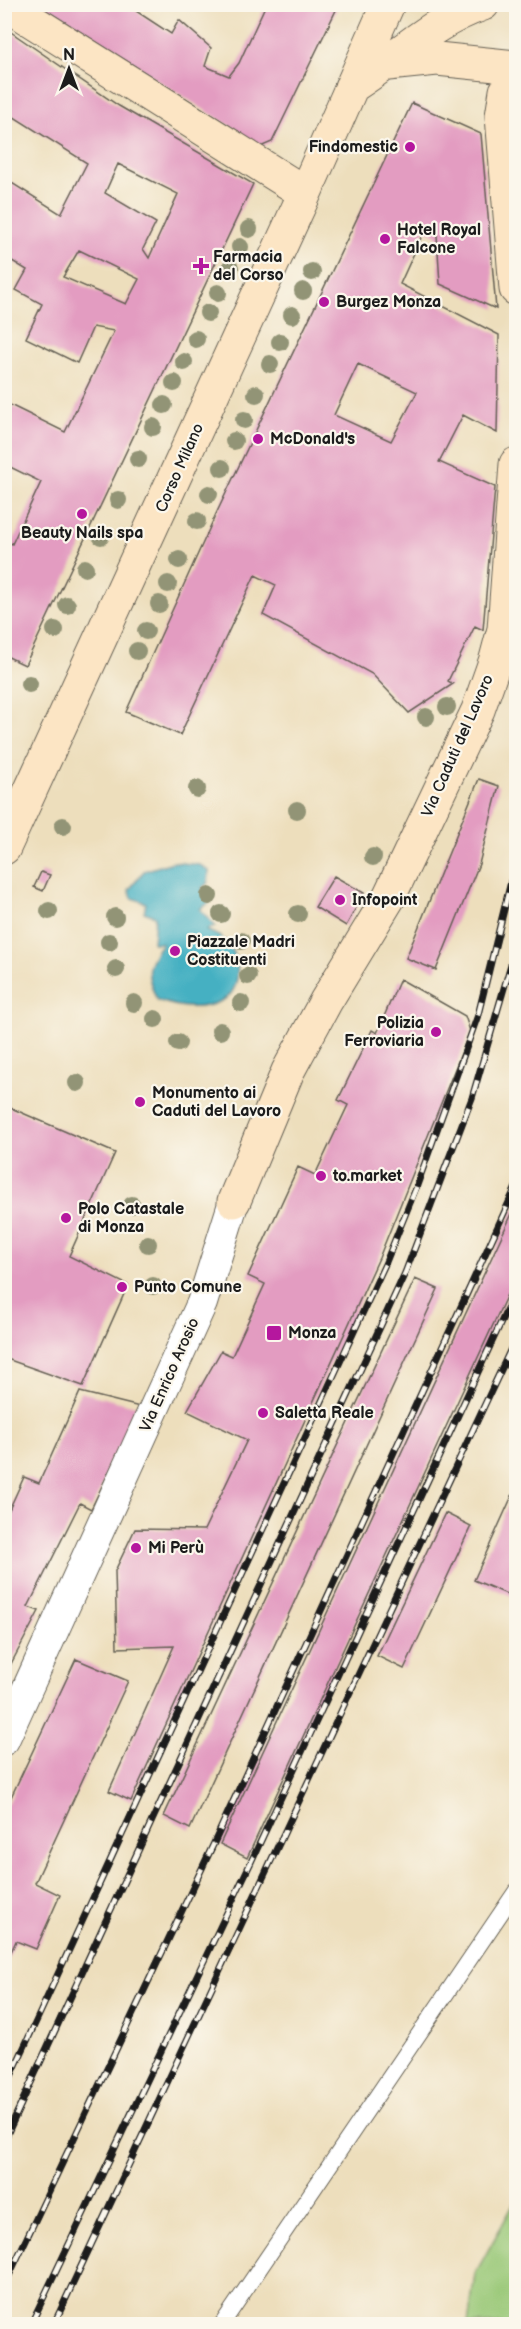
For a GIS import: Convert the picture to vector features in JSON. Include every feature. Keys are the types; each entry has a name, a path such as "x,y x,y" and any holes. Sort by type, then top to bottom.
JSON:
{"street":[{"path":"5,4 304,194"},
{"name":"Corso Milano","path":"8,830 304,194 388,4"},
{"path":"351,87 388,64 428,31 456,13 483,4"},
{"path":"388,64 437,59 516,67"},
{"path":"516,78 506,91 502,116 516,289"},
{"name":"Via Caduti del Lavoro","path":"361,943 388,899 449,772 478,710 496,659 508,593 516,464"},
{"name":"Via Enrico Arosio","path":"4,1740 202,1303 234,1201 288,1071 361,943"}],"lane":[{"path":"222,2325 516,1890"}],"green space":[{"path":"516,2200 516,2324 468,2324 475,2274"}],"water":[{"path":"173,862 200,865 209,871 208,883 202,888 209,903 200,909 215,926 206,930 227,942 236,959 237,976 233,991 228,997 213,1004 197,1007 181,1006 157,1000 150,983 150,964 162,943 153,943 155,916 144,912 146,903 132,898 129,890 144,871"}],"building":[{"path":"266,4 339,4 272,142 258,148 241,138 241,133 38,5 127,5 171,34 179,20 211,48 205,66 229,76 239,63"},
{"path":"5,28 119,106 253,184 25,665 4,655 4,540 12,544 41,482 4,464 4,402 65,432 114,331 93,327 77,363 26,338 42,304 16,290 27,270 4,256 4,178 61,214 87,163 8,113 5,119","holes":["118,164 178,194 149,258 143,249 156,223 105,193","79,250 139,279 126,304 63,277"]},
{"path":"412,103 481,134 496,309 440,284 437,235 425,229 400,284 499,335 497,433 463,415 439,462 495,487 483,630 475,626 448,681 453,684 409,713 372,674 263,615 276,585 255,575 180,735 126,712 216,514","holes":["358,364 417,392 391,441 334,415"]},
{"path":"479,779 499,786 479,864 436,970 406,958"},
{"path":"41,872 50,875 43,891 34,887"},
{"name":"Infopoint","path":"334,876 364,893 346,926 315,907"},
{"path":"400,979 465,1016 470,1031 379,1258 131,1801 109,1791 174,1646 117,1648 115,1571 135,1529 204,1530 247,1440 187,1411 221,1351 232,1356 265,1284 248,1276 298,1167 315,1175 348,1105 338,1100 372,1030 377,1033"},
{"path":"4,1105 115,1153 69,1256 128,1285 83,1386 4,1358"},
{"path":"516,1205 516,1275 247,1858 220,1844"},
{"path":"415,1279 438,1289 190,1829 164,1816"},
{"path":"80,1392 140,1407 91,1509 80,1503 28,1607 39,1611 4,1677 4,1510 8,1512 24,1477 39,1483"},
{"path":"516,1487 516,1598 474,1580"},
{"path":"445,1513 471,1526 404,1669 377,1656"},
{"path":"76,1659 128,1681 35,1883 60,1895 36,1949 16,1941 5,1965 5,1810"}],"railway":[{"path":"4,2091 386,1262 416,1188 478,1015 516,861"},
{"path":"4,2141 405,1273 472,1098 516,947"},
{"path":"4,2286 214,1843 516,1187"},
{"path":"31,2324 251,1862 516,1290"},
{"path":"54,2324 516,1338"}],"place":[{"name":"Findomestic","path":"410,147"},
{"name":"Hotel Royal Falcone","path":"385,239"},
{"name":"Farmacia del Corso","path":"201,266"},
{"name":"Burgez Monza","path":"324,302"},
{"name":"McDonald's","path":"258,439"},
{"name":"Beauty Nails spa","path":"82,514"},
{"name":"Infopoint","path":"340,900"},
{"name":"Piazzale Madri Costituenti","path":"175,951"},
{"name":"Polizia Ferroviaria","path":"436,1032"},
{"name":"Monumento ai Caduti del Lavoro","path":"140,1102"},
{"name":"to.market","path":"321,1176"},
{"name":"Polo Catastale di Monza","path":"66,1218"},
{"name":"Punto Comune","path":"122,1287"},
{"name":"Monza","path":"274,1333"},
{"name":"Saletta Reale","path":"263,1413"},
{"name":"Mi Perù","path":"136,1548"}]}
